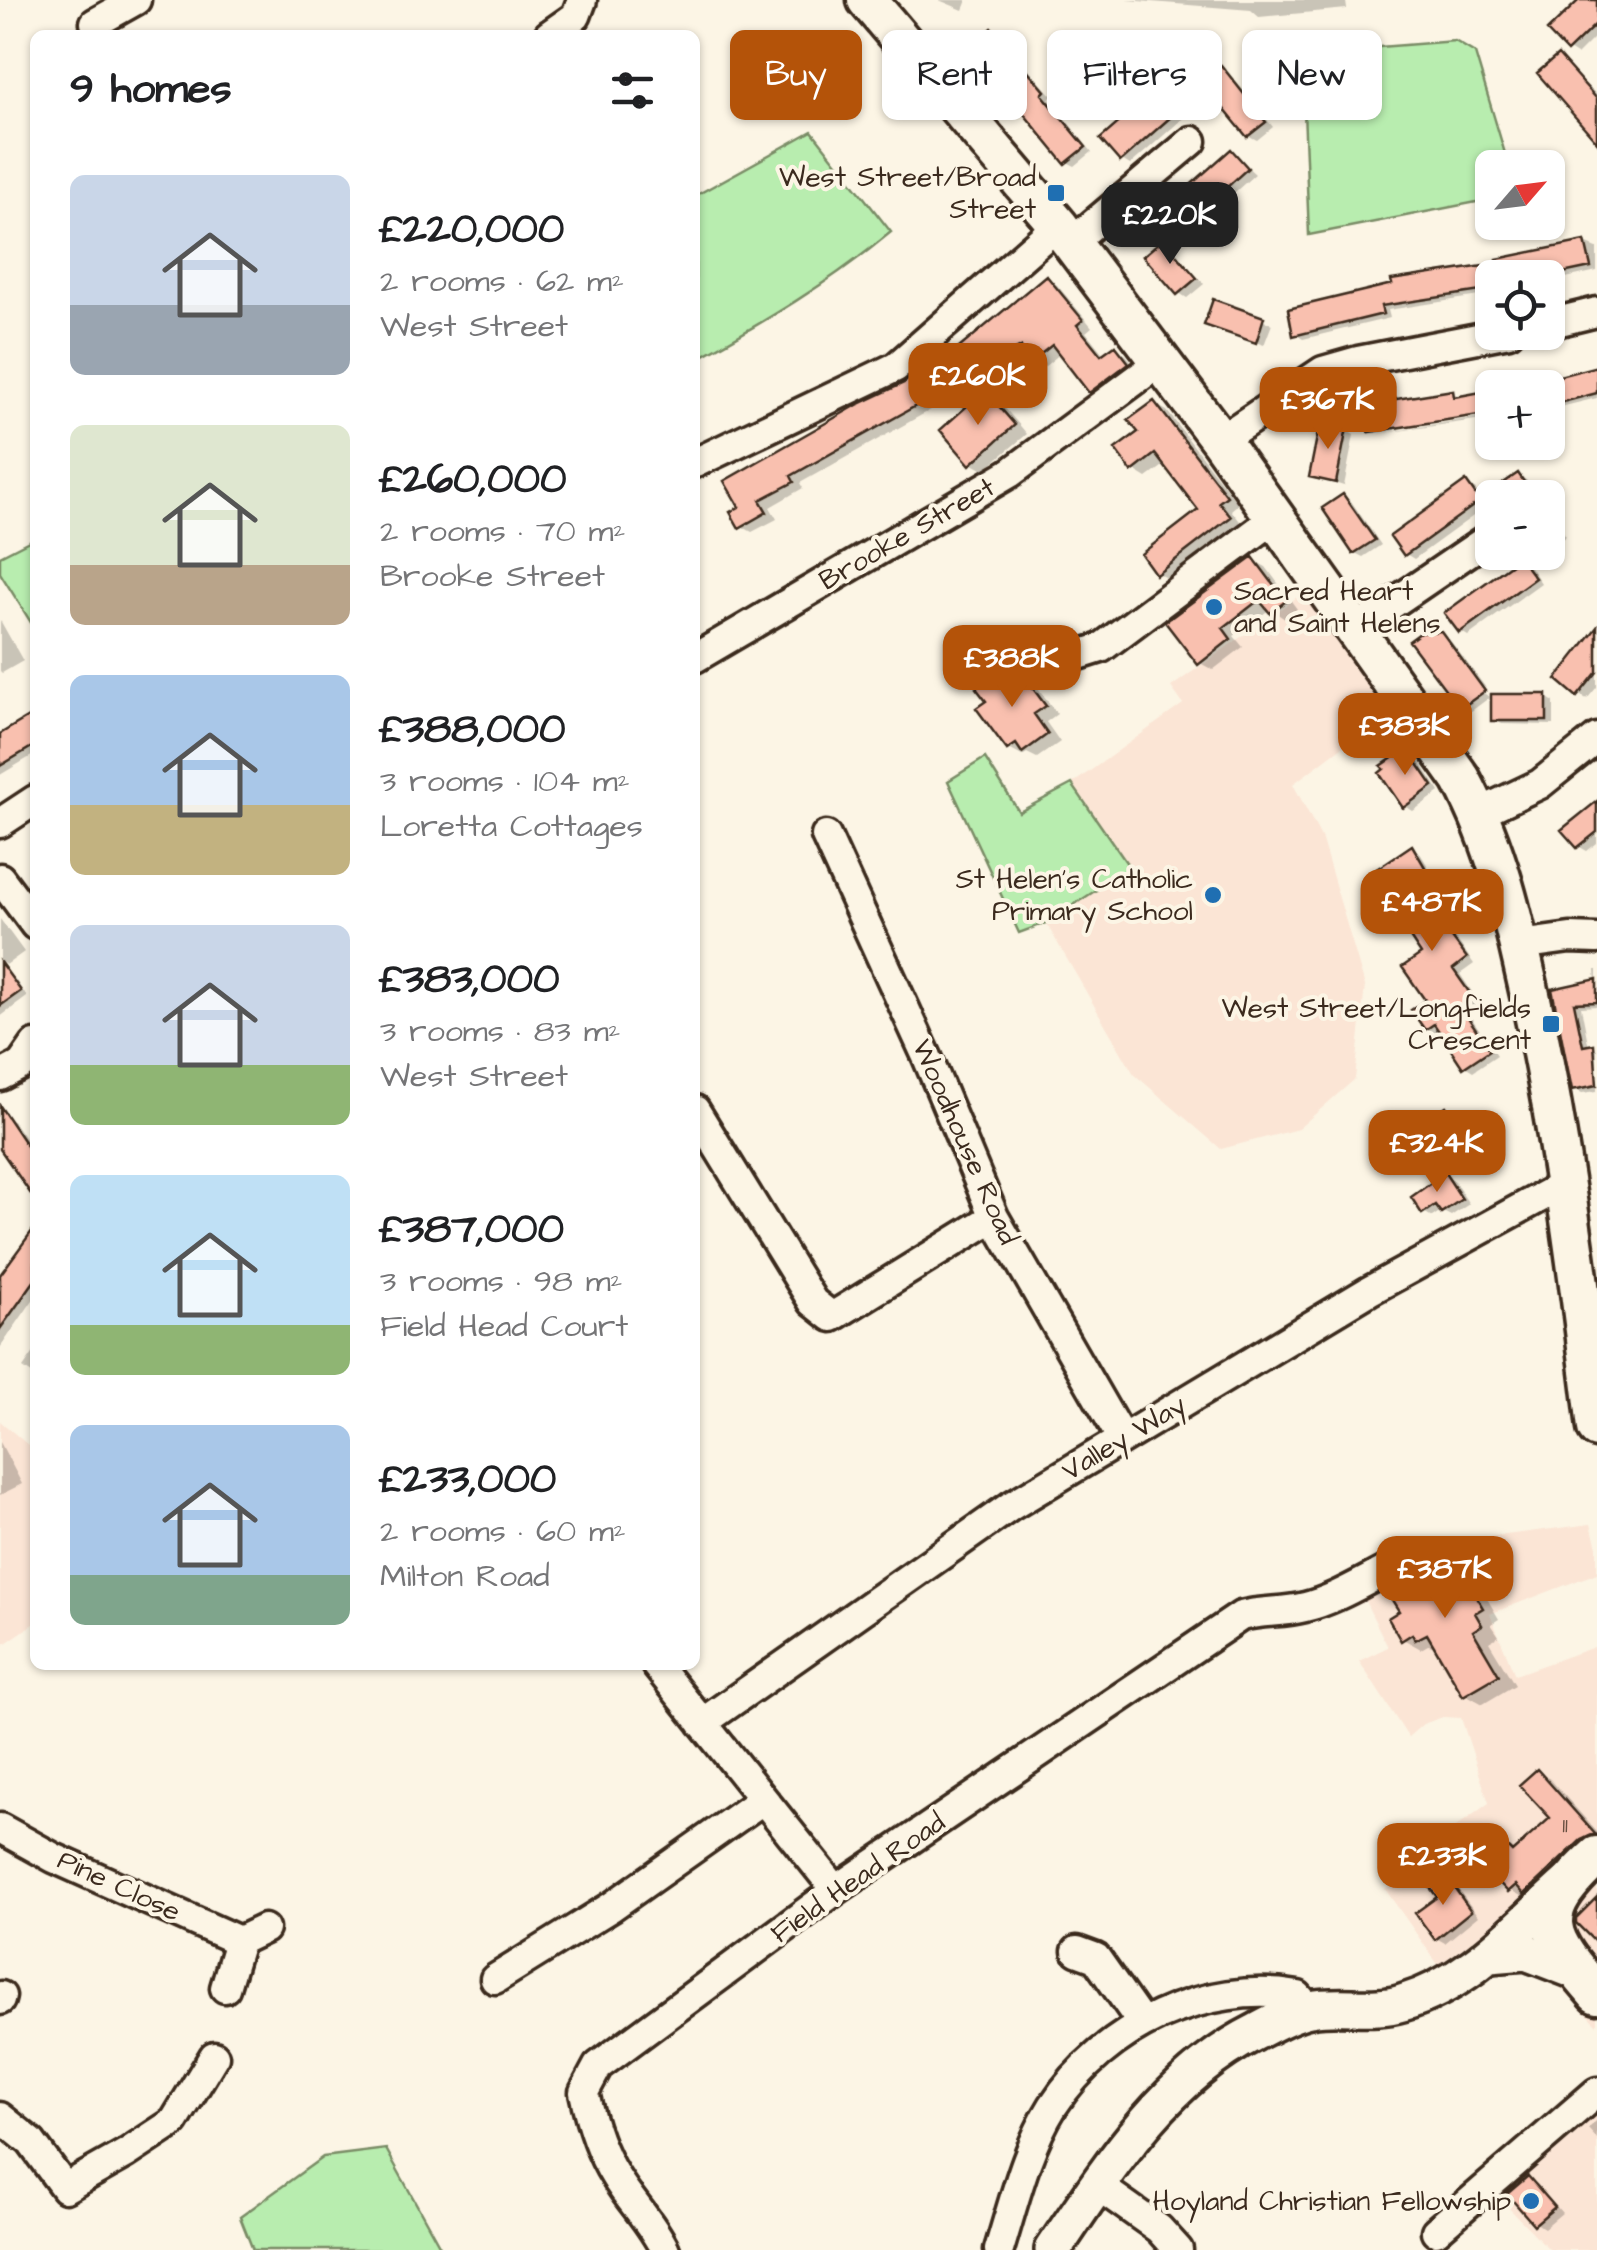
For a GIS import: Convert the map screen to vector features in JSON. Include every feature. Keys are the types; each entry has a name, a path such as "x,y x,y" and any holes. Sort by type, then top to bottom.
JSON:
{"main road":[{"path":"867,0 1065,234 1220,440 1460,778 1479,812 1502,876 1542,1051 1565,1184 1597,1428"},
{"path":"1587,1983 1556,1943 1553,1913 1568,1884 1597,1856"}],"street":[{"path":"95,24 136,0"},
{"path":"562,30 576,16 582,0"},
{"path":"700,461 896,367 1065,234 1192,142"},
{"path":"1565,320 1597,312"},
{"path":"1220,440 1322,371 1475,339"},
{"name":"Brooke Street","path":"700,655 1010,473 1160,362"},
{"path":"1016,644 1038,658 1066,659 1101,648 1275,518"},
{"path":"1354,630 1475,548"},
{"path":"1479,812 1540,784 1597,738"},
{"path":"0,823 30,803"},
{"name":"Woodhouse Road","path":"826,836 994,1217 1122,1439"},
{"path":"0,878 30,919"},
{"path":"1520,945 1570,938 1597,939"},
{"path":"0,1076 21,1065 30,1053"},
{"path":"700,1118 813,1302 832,1317 994,1217"},
{"name":"Valley Way","path":"702,1723 1011,1506 1370,1291 1565,1184"},
{"name":"Field Head Road","path":"665,2250 652,2224 614,2176 589,2116 584,2092 598,2066 836,1890 1240,1616 1263,1610 1314,1613 1387,1570"},
{"path":"660,1670 836,1890"},
{"path":"496,1979 611,1907 762,1800"},
{"name":"Pine Close","path":"0,1828 54,1858 252,1935 225,1988"},
{"path":"1054,2250 1137,2132 1203,2067 1250,2034 1309,2009 1397,2004 1452,1982 1490,1956 1568,1884"},
{"path":"1077,1952 1096,1958 1142,2022"},
{"path":"1490,1956 1526,1952 1587,1983"},
{"path":"999,2250 1024,2168 1053,2106 1093,2059 1142,2022 1210,1998 1274,1992 1298,1996 1309,2009"},
{"path":"0,2117 31,2142 65,2188 174,2122 214,2056"},
{"path":"1436,2231 1597,2092"},
{"path":"1097,2185 1159,2230 1178,2250"}],"shaded area":[{"name":"St Helen's Catholic Primary School","path":"1307,590 1391,710 1293,784 1321,837 1365,986 1355,1079 1298,1129 1221,1149 1134,1074 1046,923 1130,868 1072,784 1183,704 1171,687"},
{"path":"0,1421 30,1447 30,1626 0,1647"},
{"path":"1591,1524 1597,1547 1597,1573 1490,1614 1515,1675 1597,1646 1597,2025 1551,1978 1510,1965 1444,1973 1385,1889 1403,1877 1389,1858 1422,1834 1431,1845 1489,1803 1461,1718 1443,1717 1423,1724 1408,1737 1359,1661 1388,1647 1365,1601 1482,1538"},
{"path":"1597,2105 1597,2250 1550,2250 1494,2193"}],"green space":[{"path":"1455,41 1475,53 1504,150 1475,150 1475,202 1309,235 1304,120 1382,120 1382,47"},
{"path":"812,131 891,232 796,301 700,357 700,193"},
{"path":"30,541 30,621 0,573 0,556"},
{"path":"985,758 1019,812 1072,784 1130,868 1046,923 1019,933 948,781"},
{"path":"386,2149 442,2250 253,2250 240,2217 323,2157"}],"building":[{"path":"1579,0 1597,0 1597,23 1567,52 1547,31"},
{"path":"1558,55 1597,99 1597,142 1537,73"},
{"path":"1222,66 1242,92 1242,120 1266,122 1247,137 1222,107"},
{"path":"1027,70 1045,91 1042,94 1047,100 1047,120 1064,120 1086,147 1065,164 1027,118"},
{"path":"1122,120 1167,120 1120,162 1100,139"},
{"path":"1231,149 1248,168 1178,232 1160,212"},
{"path":"1163,239 1197,278 1177,295 1143,256"},
{"path":"1585,241 1591,267 1565,272 1565,260 1497,259"},
{"path":"1475,267 1475,292 1381,306 1383,314 1293,336 1288,309 1392,284 1391,280"},
{"path":"1046,275 1083,320 1077,325 1101,355 1115,345 1129,363 1089,393 1052,345 1031,362 1021,347 791,476 794,482 760,500 767,512 739,528 730,512 739,507 724,481 859,404 904,383 948,347 953,353"},
{"path":"1213,299 1264,317 1256,343 1204,325"},
{"path":"1597,366 1597,393 1565,401 1565,374"},
{"path":"985,390 1015,425 970,465 940,430"},
{"path":"1453,390 1454,397 1475,393 1475,416 1369,432 1365,404"},
{"path":"1154,401 1227,496 1219,502 1231,517 1156,575 1141,554 1198,510 1155,454 1132,472 1115,449 1138,432 1128,420"},
{"path":"1320,422 1347,428 1336,483 1309,477"},
{"path":"1466,481 1475,494 1475,505 1404,556 1390,536"},
{"path":"1343,494 1375,540 1353,554 1322,508"},
{"name":"Sacred Heart and Saint Helens","path":"1253,557 1286,601 1270,613 1259,600 1223,628 1231,639 1198,665 1165,622"},
{"path":"1503,570 1529,570 1535,578 1459,633 1444,613"},
{"path":"1597,627 1597,672 1577,697 1556,679"},
{"path":"1441,631 1485,691 1460,709 1409,641 1420,633"},
{"path":"1003,669 1009,678 1020,671 1046,706 1034,714 1048,734 1022,753 1016,744 1007,750 976,708 986,701 976,688"},
{"path":"1491,694 1547,694 1547,721 1491,721"},
{"path":"30,716 30,748 0,766 0,734"},
{"path":"1407,748 1433,786 1403,808 1379,773 1384,769 1381,766"},
{"path":"1597,801 1597,832 1577,848 1561,830"},
{"path":"1412,845 1440,893 1436,895 1456,925 1447,931 1467,958 1453,969 1474,999 1461,1007 1490,1050 1463,1068 1434,1024 1425,1030 1411,1010 1425,1000 1402,967 1421,954 1372,872"},
{"path":"0,962 21,991 0,1006"},
{"path":"1597,979 1597,1002 1574,1003 1583,1046 1594,1044 1597,1085 1572,1090 1552,989"},
{"path":"0,1106 30,1151 30,1193 0,1149"},
{"path":"1446,1106 1467,1136 1440,1153 1425,1131 1435,1124 1430,1117"},
{"path":"1445,1173 1462,1199 1441,1213 1435,1205 1422,1214 1411,1197"},
{"path":"30,1234 30,1287 0,1329 0,1275"},
{"path":"1450,1553 1483,1608 1475,1613 1482,1625 1473,1631 1499,1675 1463,1696 1427,1634 1415,1640 1412,1634 1401,1641 1388,1618 1399,1611 1392,1600 1399,1596 1393,1587"},
{"path":"1537,1769 1595,1834 1581,1840 1524,1894 1516,1885 1508,1892 1476,1858 1498,1838 1512,1852 1550,1818 1519,1785"},
{"path":"1444,1873 1471,1911 1435,1940 1415,1913 1437,1897 1428,1885"},
{"path":"1597,1897 1597,1944 1576,1923 1576,1918"},
{"name":"Hoyland Christian Fellowship","path":"1528,2176 1555,2207 1534,2225 1507,2194"}],"place":[{"name":"West Street/Broad Street","path":"1056,193"},
{"name":"Sacred Heart and Saint Helens","path":"1214,607"},
{"name":"St Helen's Catholic Primary School","path":"1213,895"},
{"name":"West Street/Longfields Crescent","path":"1551,1024"},
{"name":"Hoyland Christian Fellowship","path":"1531,2201"}]}
